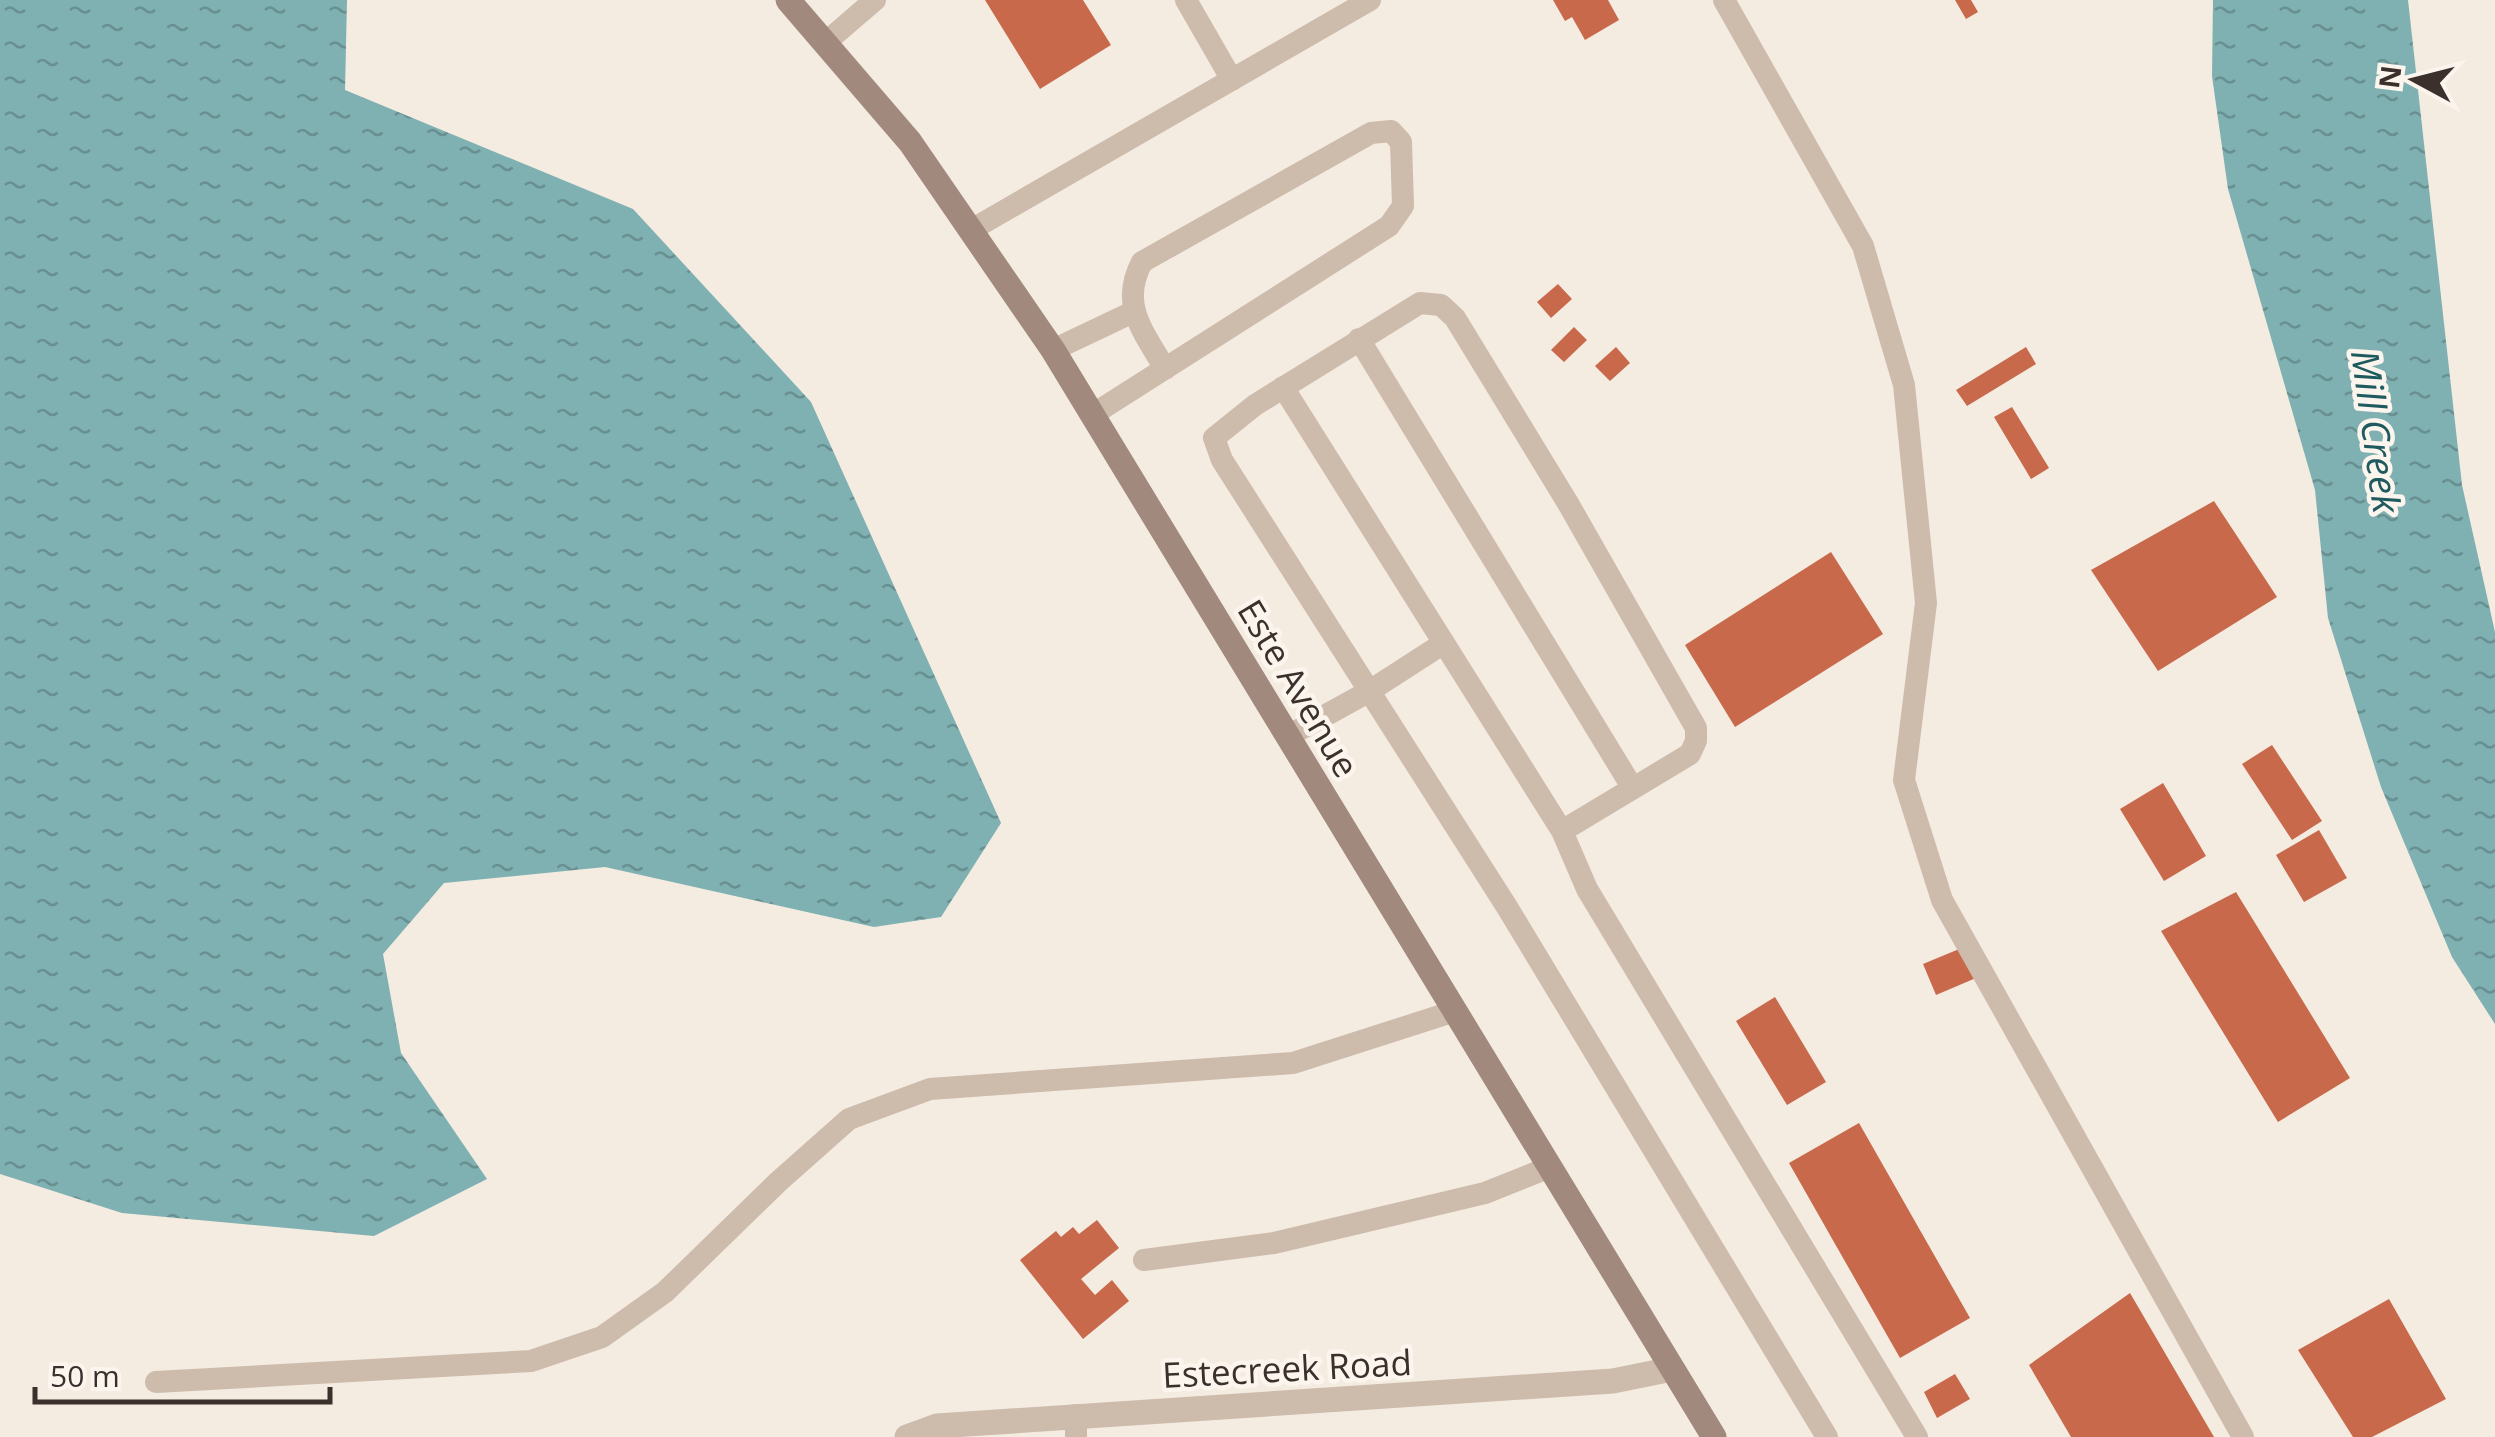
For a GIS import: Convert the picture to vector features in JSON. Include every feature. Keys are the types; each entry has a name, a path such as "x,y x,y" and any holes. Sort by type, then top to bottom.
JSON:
{"street":[{"name":"Este Avenue","path":"788,0 910,142 1053,350 1714,1437"},
{"name":"Estecreek Road","path":"907,1437 937,1426 1076,1426 1613,1381 1672,1369"}],"lane":[{"path":"825,43 875,0"},
{"path":"1186,0 1232,80"},
{"path":"971,230 1370,0"},
{"path":"1724,0 1863,246 1904,385 1926,603 1904,780 1942,900 2243,1437"},
{"path":"1092,415 1165,369 1390,226 1403,206 1401,142 1391,131 1371,133 1142,262 1132,280 1133,312 1165,369"},
{"path":"1562,831 1690,754 1696,728 1455,318 1440,305 1420,303 1283,386 1214,438 1222,460 1507,906 1827,1437"},
{"path":"1053,350 1133,312"},
{"path":"1359,339 1632,787"},
{"path":"1283,386 1562,831 1587,889 1917,1437"},
{"path":"1288,736 1368,692 1444,643"},
{"path":"156,1382 531,1361 602,1337 665,1292 778,1182 850,1119 930,1089 1293,1063 1455,1011"},
{"path":"1144,1260 1274,1243 1485,1193 1550,1167"}],"water":[{"path":"0,0 347,0 345,90 633,209 811,402 1001,823 941,917 874,927 605,867 444,883 383,954 401,1053 487,1179 374,1236 122,1213 0,1174"},
{"name":"Mill Creek","path":"2213,0 2408,0 2462,485 2495,632 2495,1024 2452,957 2381,787 2328,618 2315,490 2228,189 2212,76"}],"building":[{"path":"985,0 1083,0 1111,45 1040,89"},
{"path":"1553,0 1608,0 1619,20 1585,40 1572,17 1565,21"},
{"path":"1955,0 1971,0 1978,12 1966,19"},
{"path":"1558,284 1572,299 1551,318 1537,302"},
{"path":"1574,327 1587,340 1564,362 1551,350"},
{"path":"1616,347 1630,363 1610,381 1595,366"},
{"path":"2026,347 2036,364 1967,406 1956,390"},
{"path":"2012,407 2049,468 2031,479 1994,417"},
{"path":"2214,501 2277,597 2158,671 2091,570"},
{"path":"1831,552 1883,634 1735,727 1685,645"},
{"path":"2272,745 2322,821 2292,840 2242,764"},
{"path":"2163,783 2206,856 2164,881 2120,809"},
{"path":"2319,830 2347,878 2304,902 2276,855"},
{"path":"2236,892 2350,1078 2278,1122 2161,931"},
{"path":"1964,947 1976,978 1936,995 1923,964"},
{"path":"1775,997 1826,1082 1787,1105 1736,1021"},
{"path":"1859,1123 1970,1318 1900,1358 1789,1163"},
{"path":"1097,1220 1119,1248 1081,1279 1095,1295 1112,1280 1129,1301 1083,1339 1020,1260 1056,1231 1061,1237 1073,1227 1079,1234"},
{"path":"2130,1293 2214,1437 2071,1437 2029,1365"},
{"path":"2389,1299 2446,1399 2372,1437 2353,1437 2298,1350"},
{"path":"1955,1374 1970,1399 1937,1418 1924,1392"}]}
